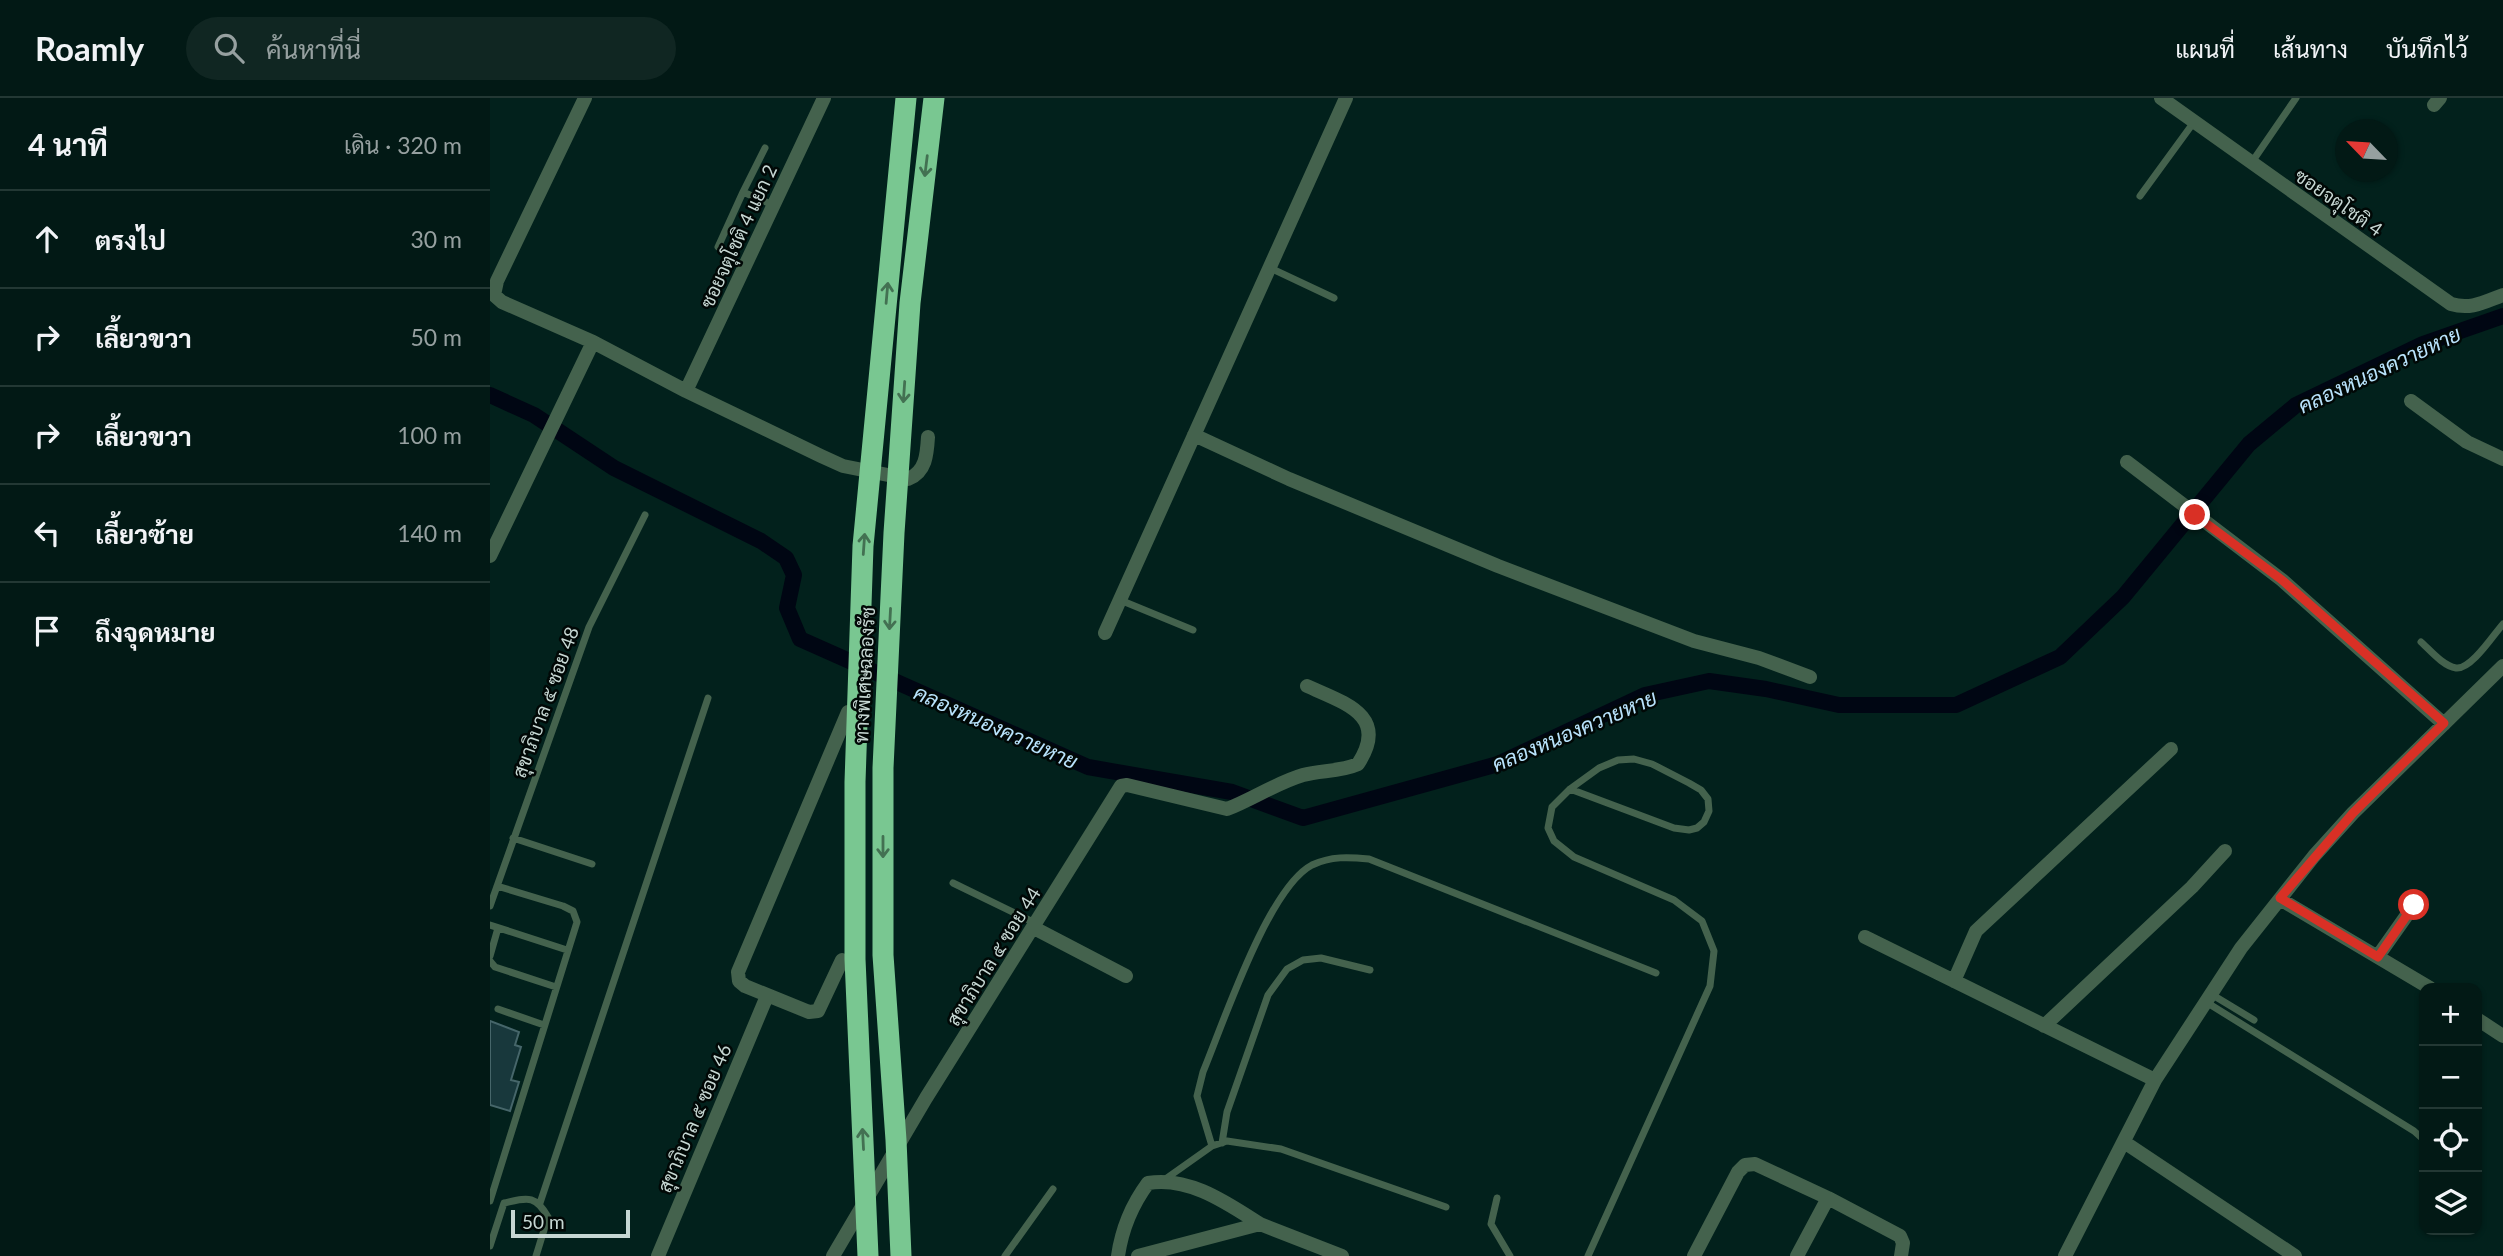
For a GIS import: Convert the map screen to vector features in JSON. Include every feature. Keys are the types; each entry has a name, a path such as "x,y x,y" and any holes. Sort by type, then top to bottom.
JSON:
{"highway":[{"name":"ทางพิเศษฉลองรัช","path":"868,1256 855,959 855,782 863,546 906,98"},
{"name":"ทางพิเศษฉลองรัช","path":"901,1256 883,955 883,768 894,533 909,316 934,98"}],"street":[{"path":"585,98 497,281 494,295 502,302 593,342 686,391 843,466 908,479 922,470 929,438"},
{"name":"ซอยจตุโชติ 4 แยก 2","path":"686,391 824,98"},
{"path":"1105,633 1346,98"},
{"name":"ซอยจตุโชติ 4","path":"2161,98 2451,304 2464,308 2474,307 2503,295"},
{"path":"490,556 593,342"},
{"path":"2411,401 2467,442 2503,459"},
{"path":"1194,435 1289,479 1498,566 1683,637 1759,658 1810,677"},
{"path":"2127,462 2282,580 2444,723"},
{"path":"2065,1256 2155,1080 2241,948 2353,813 2503,666"},
{"name":"สุขาภิบาล ๕ ซอย 44","path":"833,1256 926,1098 1036,926 1121,786 1127,785 1227,809 1305,774 1358,764 1367,750 1370,733 1365,721 1349,706 1307,686"},
{"path":"842,960 818,1010 809,1012 767,996 739,981 738,972 848,712"},
{"path":"1954,981 1976,931 2171,749"},
{"path":"2044,1026 2192,887 2225,851"},
{"path":"2280,898 2422,983"},
{"path":"2378,957 2414,905"},
{"path":"1036,926 1126,976"},
{"path":"1865,937 2155,1080"},
{"name":"สุขาภิบาล ๕ ซอย 46","path":"658,1256 767,996"},
{"path":"2482,1022 2503,1036"},
{"path":"2124,1142 2295,1256"},
{"path":"1694,1256 1738,1172 1745,1165 1755,1164 1900,1236 1903,1243 1901,1256"},
{"path":"1118,1256 1122,1233 1133,1203 1148,1183 1164,1180 1217,1196 1260,1224 1342,1256"},
{"path":"1797,1256 1828,1198"},
{"path":"1138,1256 1260,1224"}],"lane":[{"path":"2251,163 2296,98"},
{"path":"2140,196 2194,122"},
{"path":"718,247 765,148"},
{"path":"743,192 773,205"},
{"path":"1269,268 1334,298"},
{"name":"สุขาภิบาล ๕ ซอย 48","path":"490,906 589,627 645,515"},
{"path":"1120,600 1193,630"},
{"path":"2421,642 2445,663 2456,668 2464,667 2475,658 2503,624"},
{"path":"540,1203 708,698"},
{"path":"1570,789 1674,828 1689,831 1704,822 1709,811 1708,799 1701,790 1652,764 1634,759 1618,760 1599,768 1570,789 1552,807 1548,828 1553,841 1574,857 1674,900 1702,921 1714,951 1710,986 1588,1256"},
{"path":"513,838 592,864"},
{"path":"1212,1146 1197,1096 1203,1072 1265,921 1292,880 1311,866 1341,856 1369,859 1656,973"},
{"path":"953,883 1036,926"},
{"path":"490,1201 577,922 573,911 497,886"},
{"path":"556,987 495,967 490,959 494,927 567,950"},
{"path":"1222,1143 1227,1112 1268,995 1287,969 1303,960 1321,958 1370,970"},
{"path":"2208,998 2254,1020"},
{"path":"2208,998 2419,1136"},
{"path":"498,1009 544,1025"},
{"path":"1164,1180 1212,1146 1227,1141 1281,1149 1446,1207"},
{"path":"1005,1256 1053,1189"},
{"path":"490,1246 504,1203 528,1198 540,1203 548,1217 536,1256"},
{"path":"1497,1198 1491,1224 1510,1256"}],"building":[{"path":"490,1021 519,1032 515,1045 521,1047 511,1080 519,1082 510,1111 490,1105"}],"waterway":[{"name":"คลองหนองควายหาย","path":"490,395 534,415 614,468 761,541 786,558 794,575 787,608 800,639 1088,767 1232,792 1303,818 1498,764 1645,695 1709,681 1766,689 1839,705 1956,705 2060,657 2123,597 2249,444 2296,405 2423,344 2503,316"}],"route":[{"path":"2195,515 2282,580 2444,723 2353,813 2280,898 2378,957 2414,905"}]}
